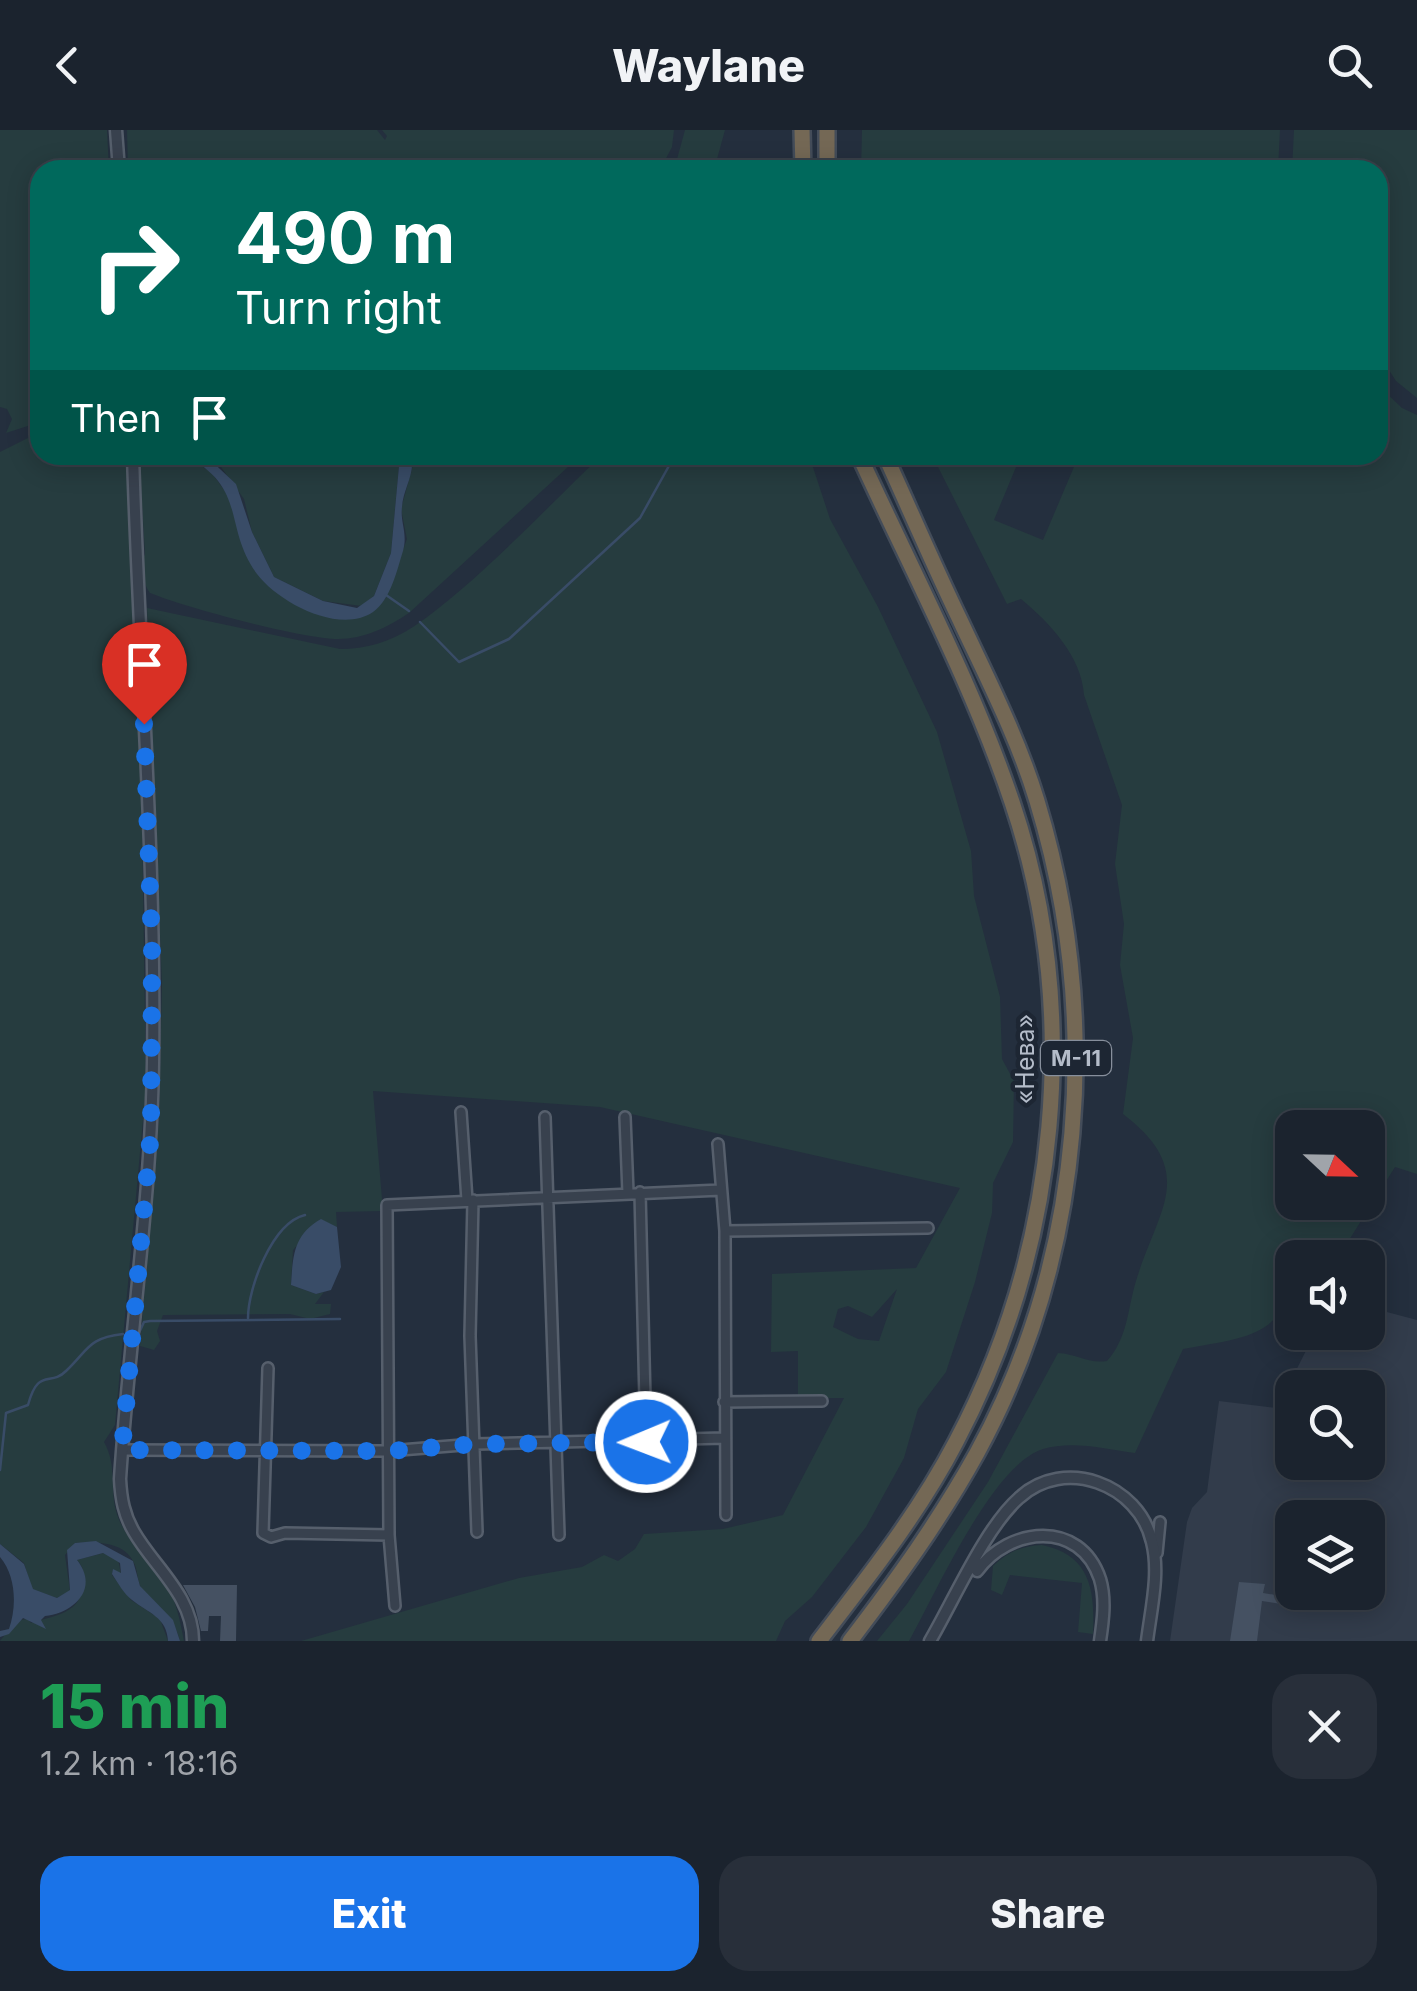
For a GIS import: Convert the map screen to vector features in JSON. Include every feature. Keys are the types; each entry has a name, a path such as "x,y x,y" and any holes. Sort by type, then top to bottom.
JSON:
{"highway":[{"path":"802,130 802,160"},
{"path":"827,130 827,160"},
{"name":"«Нева»","path":"819,1641 913,1514 956,1442 988,1374 1029,1250 1041,1185 1053,1066 1046,954 1032,874 1014,806 990,738 864,465"},
{"name":"«Нева»","path":"850,1641 933,1527 978,1452 1010,1384 1052,1257 1070,1155 1076,1060 1070,955 1037,801 1012,732 891,465"}],"street":[{"path":"116,130 118,160"},
{"path":"133,465 153,1062 145,1206 120,1479 125,1513 134,1534 169,1577 183,1604 193,1641"},
{"path":"461,1112 470,1200 477,1532"},
{"path":"625,1116 628,1193"},
{"path":"545,1117 559,1534"},
{"path":"718,1144 725,1232 726,1515"},
{"path":"395,1606 388,1451 387,1205 721,1190"},
{"path":"640,1192 646,1442"},
{"path":"725,1232 928,1228"},
{"path":"268,1368 263,1533 271,1537 285,1533 390,1536"},
{"path":"724,1402 822,1400"},
{"path":"122,1450 388,1451 476,1444 725,1438"},
{"path":"930,1641 997,1525 1017,1499 1056,1479 1099,1482 1119,1492 1141,1516 1151,1536 1155,1570"},
{"path":"1147,1641 1160,1522"},
{"path":"950,1608 982,1564 1006,1543 1033,1534 1054,1536 1081,1550 1098,1574 1104,1606 1100,1641"}],"shaded area":[{"path":"1385,1312 1417,1320 1417,1641 1170,1641 1187,1522 1192,1508 1207,1492 1219,1401 1275,1408 1275,1480 1385,1480 1385,1370 1296,1370 1306,1350 1385,1350"}],"green space":[{"path":"0,130 107,130 108,160 30,160 30,425 6,433 12,419 7,409 0,407"},
{"path":"127,130 377,130 385,140 387,136 382,130 674,130 665,160 128,160"},
{"path":"685,130 725,130 717,160 677,160"},
{"path":"862,130 1280,130 1278,160 861,160"},
{"path":"1294,130 1417,130 1417,398 1396,381 1388,369 1388,160 1292,160"},
{"path":"1388,395 1417,415 1417,1174 1395,1167 1385,1183 1385,1110 1275,1110 1275,1220 1362,1220 1349,1240 1275,1240 1275,1318 1246,1336 1183,1349 1135,1453 1066,1445 1043,1449 1024,1460 985,1504 909,1641 877,1641 907,1604 988,1482 1058,1353 1100,1362 1107,1361 1114,1352 1166,1193 1160,1155 1147,1135 1123,1114 1133,1038 1120,965 1124,924 1115,864 1122,805 1071,654 1053,629 1021,599 1007,604 937,465 1017,465 994,520 1043,540 1075,465 1388,465"},
{"path":"30,437 30,465 127,465 142,816 146,1087 115,1425 104,1442 111,1459 114,1502 120,1521 169,1589 184,1641 180,1641 170,1619 143,1591 133,1561 122,1549 107,1544 75,1543 65,1555 70,1591 57,1598 32,1589 24,1563 0,1544 0,452"},
{"path":"140,465 200,465 211,472 231,499 246,554 320,615 337,618 371,613 385,599 407,539 401,509 413,465 570,465 409,613 357,637 338,639 297,633 150,593 142,568 145,554"},
{"path":"218,465 399,465 391,553 374,596 362,606 323,601 274,577 252,532 244,499"},
{"path":"592,465 812,465 830,519 878,607 937,732 971,851 974,896 1000,997 1002,1059 1014,1081 1013,1142 993,1183 992,1213 975,1282 946,1372 918,1409 904,1458 866,1527 812,1597 785,1621 776,1641 301,1641 519,1578 582,1567 604,1555 618,1561 635,1549 644,1534 723,1529 783,1515 844,1398 798,1398 798,1351 771,1352 772,1274 916,1268 960,1188 600,1107 373,1091 383,1211 336,1212 337,1227 321,1220 293,1250 291,1285 316,1294 324,1292 315,1304 331,1304 330,1314 310,1319 290,1314 163,1315 157,1331 160,1341 154,1350 140,1346 159,1118 162,985 147,608 340,649 359,648 396,637 413,627 510,545","holes":["897,1289 879,1341 858,1339 833,1327 838,1309 848,1306 872,1317"]},
{"path":"1042,1545 1071,1557 1087,1577 1093,1603 1093,1634 1078,1632 1082,1583 1010,1575 1002,1595 991,1590 993,1566 1015,1551"},
{"path":"103,1553 118,1559 121,1574 113,1570 112,1575 131,1600 160,1619 168,1641 0,1641 17,1620 28,1619 31,1623 72,1607 83,1583 83,1570 77,1560"}],"water":[{"path":"199,465 216,465 236,484 252,532 274,577 323,601 357,608 374,596 391,553 399,465 412,465 402,507 404,545 384,600 373,612 343,620 310,612 279,595 257,574 246,556 226,494"},
{"path":"321,1219 337,1227 341,1267 331,1290 316,1294 291,1285 300,1239"},
{"path":"96,1541 133,1561 140,1586 173,1620 180,1641 168,1641 156,1616 126,1595 112,1574 113,1569 121,1573 120,1563 103,1553 77,1560 86,1581 84,1590 73,1605 41,1620 46,1629 23,1618 9,1634 0,1637 0,1631 9,1629 14,1601 12,1582 0,1557 0,1544 24,1564 33,1589 57,1598 70,1590 67,1550 75,1543"}],"building":[{"path":"1239,1582 1265,1584 1263,1593 1275,1595 1275,1603 1262,1601 1257,1641 1230,1641"},
{"path":"183,1585 237,1585 236,1641 220,1641 221,1616 209,1616 208,1631 201,1631 195,1607"}],"waterway":[{"path":"420,622 459,662 509,639 640,518 669,465"},
{"path":"386,595 409,611"},
{"path":"248,1318 257,1274 272,1243 293,1220 305,1215"},
{"path":"138,1335 144,1322 150,1321 340,1319"},
{"path":"0,1470 6,1413 28,1405 40,1382 66,1371 90,1346 123,1334"}],"route":[{"path":"144,724 152,946 151,1132 122,1450 388,1451 476,1444 646,1442"}]}
